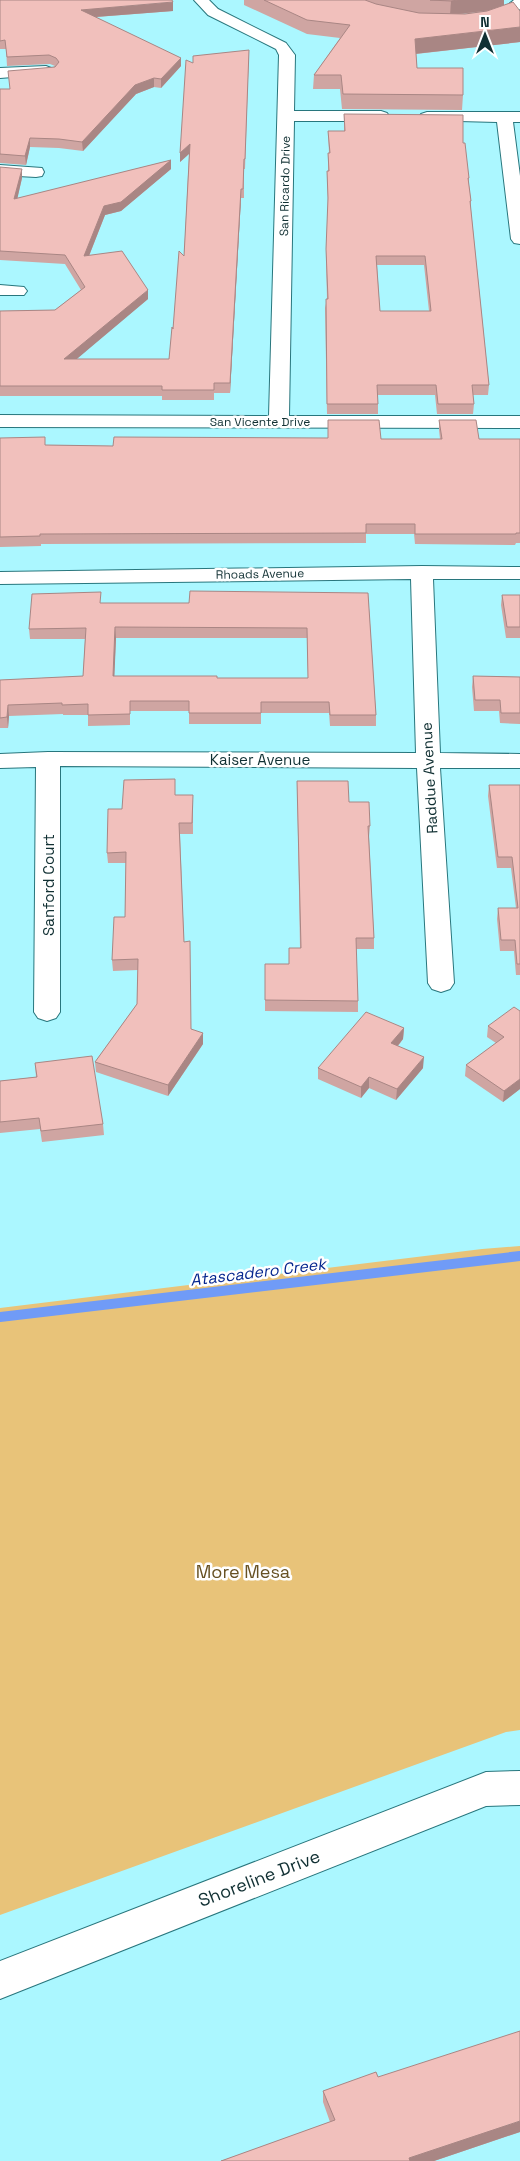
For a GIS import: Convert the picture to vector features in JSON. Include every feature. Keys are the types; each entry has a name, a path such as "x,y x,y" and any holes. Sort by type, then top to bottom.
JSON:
{"street":[{"name":"San Ricardo Drive","path":"201,0 213,12 282,46 287,55 279,422"},
{"path":"465,21 509,11 520,2"},
{"path":"0,73 50,71"},
{"path":"286,116 512,117 520,239"},
{"path":"0,170 36,172"},
{"path":"0,290 18,291"},
{"name":"San Vicente Drive","path":"0,421 520,422"},
{"name":"Rhoads Avenue","path":"0,578 422,572 520,573"},
{"name":"Raddue Avenue","path":"422,572 428,760 441,983"},
{"name":"Sanford Court","path":"47,1012 48,759"},
{"name":"Kaiser Avenue","path":"0,760 520,761"},
{"name":"Shoreline Drive","path":"0,1980 486,1789 520,1788"}],"green space":[{"name":"More Mesa","path":"520,1246 520,1730 506,1732 0,1915 0,1308 482,1249"}],"building":[{"path":"0,0 172,0 173,2 81,10 181,58 161,79 154,78 135,85 82,142 30,138 25,156 0,154 0,89 10,89 8,71 55,67 59,62 56,58 49,55 7,57 5,40 0,41"},
{"path":"264,0 365,0 419,13 465,14 487,11 513,2 520,11 520,27 415,39 417,68 463,68 463,95 343,94 341,75 314,75 350,25 307,20"},
{"path":"249,50 245,159 243,189 241,189 230,383 214,383 214,390 162,390 162,386 0,386 0,311 55,310 85,287 65,255 0,251 0,167 22,169 14,199 171,160 121,202 104,206 84,256 122,251 148,290 64,359 169,359 179,251 184,256 190,144 180,153 186,60 193,63 193,56"},
{"path":"344,114 463,115 463,143 465,143 469,178 489,385 472,385 474,404 438,404 436,385 377,385 378,404 327,404 326,299 328,299 326,249 327,171 329,171 328,153 330,153 328,131 345,131","holes":["376,256 425,256 431,311 380,311"]},
{"path":"328,420 379,420 381,439 442,439 439,420 476,420 479,439 520,439 520,533 415,534 415,524 366,524 366,533 40,534 40,536 0,537 0,438 45,437 45,445 113,446 114,437 328,438"},
{"path":"190,591 368,593 376,715 330,715 329,702 261,702 261,713 189,713 189,701 130,701 130,714 88,715 88,704 62,705 62,703 8,705 7,717 0,718 0,680 83,676 86,628 29,629 32,594 101,592 100,603 189,603","holes":["115,627 307,628 308,678 113,676"]},
{"path":"502,595 520,595 520,627 507,627"},
{"path":"473,676 520,677 520,713 501,713 500,700 475,700"},
{"path":"175,779 175,795 193,795 192,823 179,823 184,942 190,941 191,1029 203,1033 168,1085 95,1062 137,1004 138,959 112,960 114,917 125,917 126,852 107,853 108,809 122,809 124,780"},
{"path":"297,781 348,781 349,802 369,802 370,826 368,826 374,938 356,938 358,1001 265,1000 265,964 289,964 289,948 301,948"},
{"path":"489,785 520,785 520,964 517,964 515,940 501,940 498,908 518,908 512,857 498,857"},
{"path":"514,1007 520,1011 520,1079 504,1091 466,1065 504,1037 488,1026"},
{"path":"366,1012 404,1028 391,1043 424,1057 397,1089 369,1077 361,1087 318,1068"},
{"path":"92,1056 103,1124 41,1131 39,1118 0,1122 0,1081 37,1077 35,1063"},
{"path":"520,2031 520,2121 409,2158 410,2161 221,2161 335,2120 323,2091 376,2072 378,2077"}],"waterway":[{"name":"Atascadero Creek","path":"0,1317 520,1256"}]}
